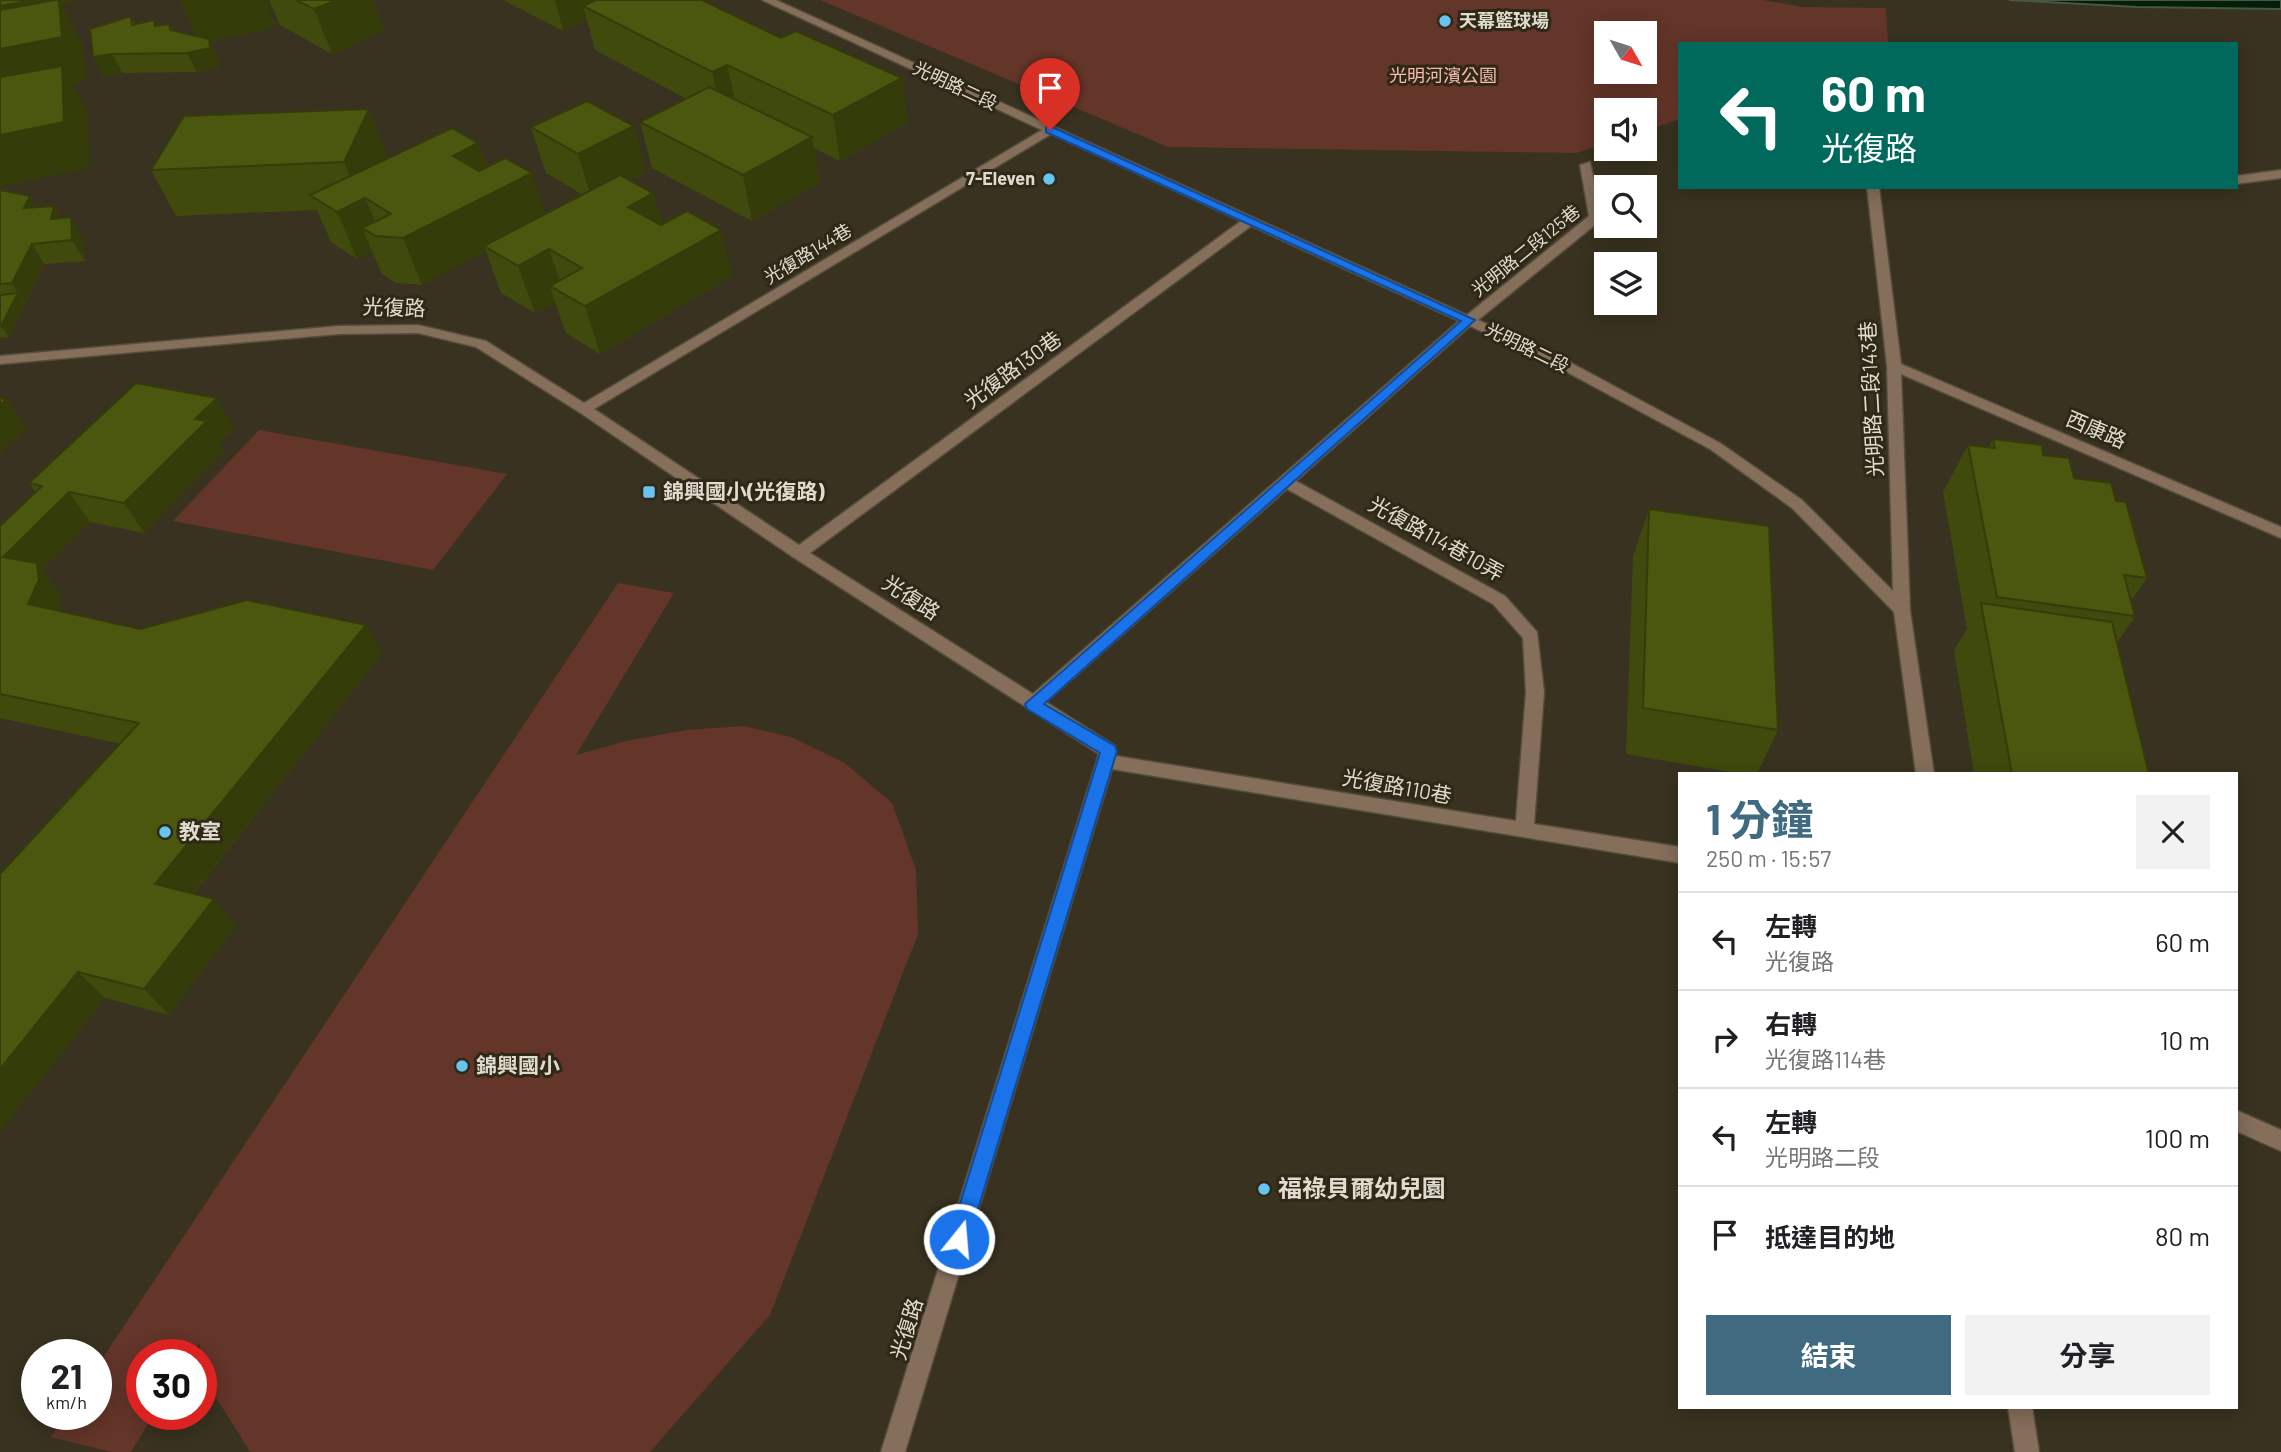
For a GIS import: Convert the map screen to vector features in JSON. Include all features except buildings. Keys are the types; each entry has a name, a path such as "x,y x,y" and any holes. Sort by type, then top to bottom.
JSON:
{"street":[{"name":"光明路二段","path":"767,0 1555,360 1715,446 1797,504 1902,610"},
{"name":"光復路144巷","path":"584,409 1050,130"},
{"name":"光明路二段125巷","path":"1469,320 1596,217 1586,165"},
{"path":"2238,180 2281,174"},
{"name":"光明路二段143巷","path":"1873,189 1894,366 1902,610"},
{"name":"光復路130巷","path":"799,553 1251,220"},
{"path":"1033,704 1469,320"},
{"name":"光復路","path":"0,360 339,330 418,329 481,344 584,409 799,553 1109,751 893,1452"},
{"name":"西康路","path":"1894,366 2281,533"},
{"name":"光復路114巷10弄","path":"1284,481 1499,600 1531,636 1535,692 1524,831"},
{"path":"1902,610 1925,772"},
{"name":"光復路110巷","path":"1106,761 1678,855"},
{"path":"2238,1121 2281,1141"},
{"path":"2020,1409 2027,1452"}],"green space":[{"name":"光明河濱公園","path":"820,0 1763,0 1803,7 1886,8 1888,42 1678,42 1678,120 1657,127 1657,98 1594,98 1594,147 1576,153 1168,147"},
{"path":"259,430 507,474 433,570 173,521"},
{"path":"618,583 674,593 576,755 626,741 686,730 743,726 791,737 845,763 892,803 916,870 918,934 770,1315 650,1452 250,1452 217,1399 217,1339 126,1339 126,1430 144,1430 131,1452 111,1452 51,1437 56,1430 112,1430 112,1344"}],"shaded area":[{"path":"2009,0 2281,0 2281,9 2137,7"}],"place":[{"name":"天幕籃球場","path":"1445,21"},
{"name":"7-Eleven","path":"1049,179"},
{"name":"錦興國小(光復路)","path":"649,492"},
{"name":"教室","path":"165,832"},
{"name":"錦興國小","path":"462,1066"},
{"name":"福祿貝爾幼兒園","path":"1264,1189"}],"route":[{"path":"959,1239 1109,751 1033,704 1469,320 1050,130"}]}
